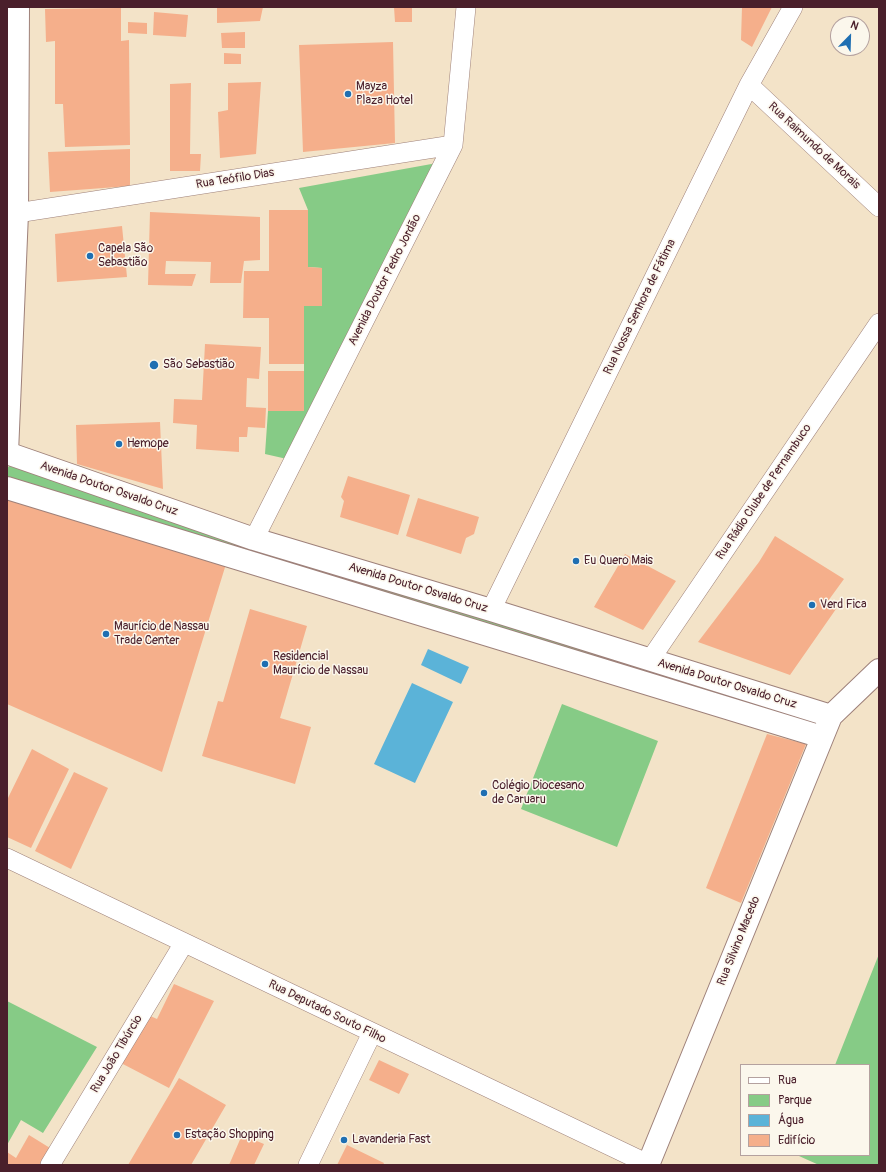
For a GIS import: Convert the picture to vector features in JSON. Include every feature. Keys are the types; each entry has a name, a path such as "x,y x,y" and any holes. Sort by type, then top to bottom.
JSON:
{"street":[{"path":"7,453 18,7"},
{"name":"Avenida Doutor Pedro Jordão","path":"254,539 453,145 466,7"},
{"name":"Rua Nossa Senhora de Fátima","path":"491,610 749,85 793,7"},
{"name":"Rua Raimundo de Morais","path":"749,85 879,207"},
{"name":"Rua Teófilo Dias","path":"12,214 453,145"},
{"name":"Rua Rádio Clube de Pernambuco","path":"650,660 879,323"},
{"name":"Avenida Doutor Osvaldo Cruz","path":"7,453 254,539 491,610 830,716"},
{"name":"Avenida Doutor Osvaldo Cruz","path":"7,488 822,737"},
{"path":"830,716 879,670"},
{"name":"Rua Silvino Macedo","path":"648,1165 830,716"},
{"name":"Rua Deputado Souto Filho","path":"7,858 648,1165"},
{"name":"Rua João Tibúrcio","path":"50,1165 184,943"},
{"path":"308,1165 372,1033"}],"green space":[{"path":"437,163 287,459 265,454 268,411 304,411 304,306 322,306 322,268 308,267 308,210 299,188"},
{"path":"9,466 491,611 828,717 820,735 7,483 7,469"},
{"path":"562,704 658,741 617,847 521,809"},
{"path":"879,954 879,1165 819,1165 799,1156 870,1156 870,1064 835,1064"},
{"path":"7,1001 97,1047 43,1133 21,1120 7,1145"}],"water":[{"path":"428,649 469,667 461,684 421,665"},
{"path":"412,683 453,702 415,783 374,764"}],"building":[{"path":"217,7 263,7 260,21 217,23"},
{"path":"394,7 412,7 412,22 395,22"},
{"path":"742,7 772,7 752,47 741,40"},
{"path":"121,8 121,41 129,40 130,145 65,147 63,104 55,104 55,41 46,42 45,9"},
{"path":"154,12 188,15 186,37 153,35"},
{"path":"128,22 147,23 147,34 128,33"},
{"path":"245,32 245,48 222,48 221,33"},
{"name":"Mayza Plaza Hotel","path":"393,42 395,143 303,152 299,45"},
{"path":"224,53 241,54 241,64 224,64"},
{"path":"261,82 256,154 220,158 218,112 228,110 228,83"},
{"path":"191,83 190,154 201,154 200,171 170,171 170,84"},
{"path":"130,149 130,186 50,192 48,152"},
{"path":"269,210 308,210 308,267 322,268 322,306 304,306 304,364 269,364 269,318 243,318 244,271 269,271"},
{"path":"150,212 260,217 260,260 244,261 241,283 210,283 211,262 166,261 165,274 196,274 192,286 148,285"},
{"name":"Capela São Sebastião","path":"122,226 127,277 57,282 55,234"},
{"path":"205,344 261,347 259,379 247,378 246,407 266,408 265,428 248,427 247,437 239,437 239,452 196,449 197,425 173,423 174,399 202,400"},
{"path":"268,371 304,371 304,411 268,411"},
{"name":"Hemope","path":"160,422 163,489 77,464 76,425"},
{"path":"348,476 410,495 398,535 340,517 344,501 341,497"},
{"name":"Maurício de Nassau Trade Center","path":"7,496 226,564 162,772 7,704"},
{"path":"418,498 479,517 474,534 466,538 461,554 406,536"},
{"path":"775,536 844,579 828,601 836,609 790,675 698,642 759,562"},
{"path":"625,554 676,581 643,630 594,607"},
{"name":"Residencial Maurício de Nassau","path":"250,609 307,626 280,718 311,727 295,784 202,756 218,701 223,702"},
{"path":"767,734 806,744 741,903 706,888"},
{"path":"32,749 69,769 31,848 7,837 7,800"},
{"path":"74,772 108,788 71,869 35,851"},
{"path":"174,984 214,1001 169,1088 119,1062 148,1015 157,1019"},
{"path":"379,1060 409,1074 399,1094 369,1080"},
{"name":"Estação Shopping","path":"179,1078 226,1105 191,1165 128,1165"},
{"path":"29,1135 50,1148 40,1165 7,1165 7,1152 16,1158"},
{"path":"242,1135 264,1144 254,1165 229,1165"},
{"path":"347,1145 384,1163 383,1165 337,1165"}],"place":[{"name":"Mayza Plaza Hotel","path":"348,94"},
{"name":"Capela São Sebastião","path":"90,256"},
{"name":"São Sebastião","path":"154,365"},
{"name":"Hemope","path":"119,444"},
{"name":"Eu Quero Mais","path":"576,561"},
{"name":"Verd Fica","path":"812,605"},
{"name":"Maurício de Nassau Trade Center","path":"106,634"},
{"name":"Residencial Maurício de Nassau","path":"265,664"},
{"name":"Colégio Diocesano de Caruaru","path":"484,793"},
{"name":"Estação Shopping","path":"177,1135"},
{"name":"Lavanderia Fast","path":"344,1140"}]}
